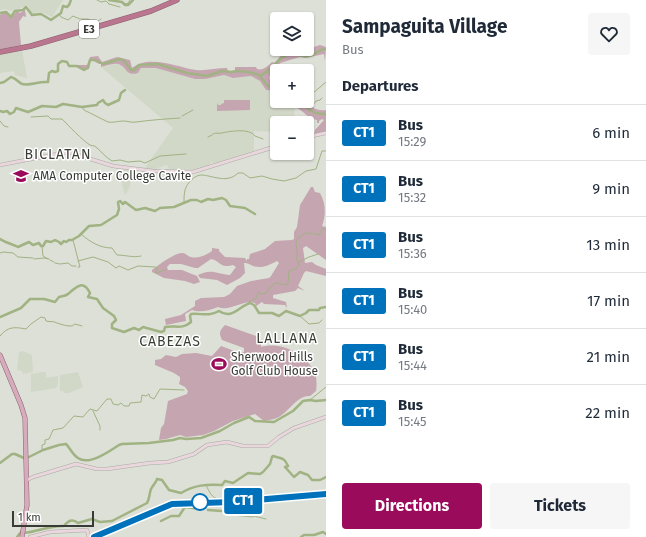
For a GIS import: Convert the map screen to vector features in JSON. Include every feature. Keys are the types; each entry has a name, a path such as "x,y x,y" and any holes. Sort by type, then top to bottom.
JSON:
{"highway":[{"name":"E3","path":"0,52 31,46 152,11 176,0"}],"main road":[{"path":"314,135 326,132"},
{"path":"0,165 70,152 113,166 153,171 193,172 270,148"},
{"path":"0,355 20,402 25,419 27,508 23,534"},
{"path":"27,480 34,476 76,464 97,469 107,469 168,462 194,454 208,445 227,442 242,446 268,446 294,428 326,417"},
{"path":"94,537 172,504 232,502 326,494"},
{"path":"30,537 50,532 87,530 89,537"}],"shaded area":[{"path":"0,0 63,0 52,17 42,12 31,14 28,5 12,11 5,9 0,10"},
{"path":"25,10 26,17 23,16 19,22 21,45 0,50 0,15 4,12 12,17 17,11 20,13"},
{"path":"320,45 326,47 325,61 324,54 305,58 300,57 279,64 270,64 270,90 266,90 260,81 251,76 233,78 224,75 205,79 195,79 156,68 141,68 138,73 131,74 121,65 112,64 101,67 101,64 92,60 85,70 73,65 87,65 90,57 98,56 102,62 117,57 130,60 132,68 146,62 155,62 172,64 196,70 227,68 228,71 235,72 235,67 256,67 257,69 263,69 272,62 275,63 280,56 314,56 314,47"},
{"path":"22,50 27,78 15,75 14,71 0,73 0,55"},
{"path":"117,64 123,66 129,73 141,68 156,68 195,79 205,79 224,75 233,78 251,76 260,81 266,90 270,90 270,108 295,108 294,116 270,116 270,132 254,131 254,152 215,164 211,162 209,166 193,170 169,169 168,166 165,165 157,168 157,170 144,169 173,128 101,67"},
{"path":"224,100 250,100 250,110 217,111 217,103 218,105 221,105 224,103"},
{"path":"297,108 314,108 326,110 326,134 314,137 315,130 324,120 322,119 319,123 317,123 314,116 308,116"},
{"path":"124,168 134,169 129,189 125,195 122,185"},
{"path":"311,187 313,187 315,192 320,193 324,205 325,214 322,226 326,227 326,260 306,246 303,248 305,263 312,262 326,269 326,276 306,271 298,286 305,291 298,288 295,291 273,295 273,298 286,302 287,308 285,305 264,304 262,302 256,306 255,303 250,302 227,308 218,307 202,311 192,310 185,314 186,321 166,325 165,319 181,315 195,306 195,301 201,298 224,297 230,294 237,286 251,281 269,278 279,263 277,261 259,267 244,263 245,273 240,278 227,285 217,280 200,278 198,275 211,272 230,275 236,267 233,265 225,266 211,259 198,268 181,264 170,264 167,267 168,270 182,270 197,276 200,282 194,284 164,278 152,272 152,270 175,255 183,253 190,257 199,257 212,251 212,248 219,249 225,257 245,258 247,261 250,254 265,249 275,241 294,239 294,232 297,227 300,205"},
{"path":"225,325 259,337 261,340 261,347 283,347 297,353 309,363 314,371 317,386 316,391 310,396 300,399 284,414 274,419 264,421 255,414 233,421 203,435 186,437 180,435 159,440 161,428 164,424 168,401 187,394 188,391 185,387 179,384 180,377 155,365 155,360 161,359 166,355 176,357 182,354 196,353 212,356 221,346 237,352 244,352 244,348 222,340 220,332"},
{"path":"23,351 32,355 33,372 23,374 22,371 17,370 19,352"},
{"path":"46,372 46,378 58,376 58,384 56,388 31,392 31,374"},
{"path":"78,372 83,387 69,393 60,391 60,375"}],"waterway":[{"path":"0,13 6,12 11,17 15,11 23,10 26,7 32,15 41,14 51,20 61,13 63,6 67,7 71,0"},
{"path":"97,0 101,2 106,1 109,4"},
{"path":"109,0 122,2 125,5 128,5 133,0"},
{"path":"124,3 127,4 130,0"},
{"path":"109,4 120,7"},
{"path":"59,14 61,17 68,20 73,16 80,19 88,19 93,22 97,22 101,19"},
{"path":"260,76 287,55 293,54 309,56 326,49"},
{"path":"0,83 11,77 22,84 48,82 49,73 52,71 58,71 58,64 62,61 67,62 69,66 77,66 84,70 88,68 90,60 95,60 103,64 120,59 124,61 133,71 139,65 158,64 187,73 207,76 222,71 249,72 259,75 268,86 270,86"},
{"path":"266,73 270,73"},
{"path":"314,92 326,82"},
{"path":"0,111 7,111 10,114 14,112 16,108 28,112 42,106 56,107 63,104 82,107 97,105 103,100 108,105 119,100 121,93 125,90"},
{"path":"314,104 322,98"},
{"path":"82,107 84,110 108,122 134,122 180,118"},
{"path":"308,108 318,113 326,114"},
{"path":"182,116 193,110"},
{"path":"31,117 48,116 51,119 62,119 83,140 90,145 95,146 112,161 140,161 145,163 160,156 186,154"},
{"path":"0,121 4,126 8,127"},
{"path":"213,134 244,131 252,133 263,139"},
{"path":"208,137 212,135"},
{"path":"184,202 186,187 189,182 197,176 203,175 226,179 238,173 243,173 250,178 262,176 284,181 296,178 306,171 316,169 322,151 326,151"},
{"path":"0,239 18,247 29,242 33,245 39,243 43,246 46,241 51,242 55,240 61,244 64,241 66,242 79,236 89,226 101,225 117,215 119,209 118,202 120,201 123,204 125,202 136,210 145,208 155,211 160,208 174,207 191,200 201,202 208,199 213,200 222,198 226,200 230,206 245,208 255,214"},
{"path":"249,303 256,298 258,292 261,294 266,293 269,288 276,283 287,285 289,271 296,269 299,265 296,258 296,240 307,233 319,235 322,229 326,229"},
{"path":"81,234 95,244 112,248 117,255 135,257 141,256"},
{"path":"73,240 80,267 78,267"},
{"path":"42,246 43,256 48,259"},
{"path":"0,253 13,253 18,257 33,258"},
{"path":"299,262 318,254"},
{"path":"78,261 93,257 108,262 116,268 119,266 128,270 138,266 155,267"},
{"path":"34,259 49,259"},
{"path":"50,260 54,262"},
{"path":"55,263 68,263 72,266 76,266"},
{"path":"156,267 156,273 165,270"},
{"path":"0,317 21,308 30,299 44,299 55,302 59,297 66,295 82,285 85,286 90,293 88,297 97,299 103,308 114,316 116,320 112,324 112,328 124,332 134,328 139,330 143,327 161,332 164,331 165,327 185,326 191,322 191,314 208,314 219,311 228,314 235,312 250,303 254,305 259,313 272,313 279,316 286,311 300,316 309,310 319,310 320,308 326,307"},
{"path":"300,316 309,324 319,323 322,320"},
{"path":"0,336 6,330 12,328 26,329 41,317 45,318 46,321 64,325 72,326 75,324 82,326"},
{"path":"310,400 326,387"},
{"path":"42,451 42,445 45,444 45,440 49,439 53,430 63,428 74,416 83,417 90,409 97,411 107,399 111,399 113,404 118,405 121,403 124,406 129,406 130,403 141,402 142,395 146,396 149,394 150,397 154,399 160,389 184,390"},
{"path":"0,463 12,454 24,458 43,450 66,444 76,457 83,460 88,460 99,457 122,444 149,443 180,438 201,438 220,431 249,417 255,421 274,422 293,411 303,401 326,400"},
{"path":"93,411 100,426 100,430"},
{"path":"24,533 64,526 72,520 78,523 92,519 100,522 112,521 147,503 151,489 157,479 162,480 169,490 181,493 191,488 201,486 222,485 225,481 233,483 248,473 260,474 263,472 270,464 273,456 284,460 288,466 285,467 294,477 300,472 308,475 312,480 320,480 326,477"},
{"path":"206,485 215,498 220,500 224,498"},
{"path":"161,521 171,516 179,516 185,507 201,509"},
{"path":"208,510 222,511"},
{"path":"222,511 233,515 254,516 266,519"},
{"path":"223,511 243,515 249,511 257,512"},
{"path":"17,537 21,532"},
{"path":"301,537 304,535 314,535 323,532 326,534"}],"bus line":[{"name":"CT1","path":"94,537 172,504 232,502 300,495 326,494"}],"place":[{"name":"AMA Computer College Cavite","path":"21,176"},
{"name":"Sherwood Hills Golf Club House","path":"219,364"}],"district":[{"name":"BICLATAN","path":"58,154"},
{"name":"LALLANA","path":"287,338"},
{"name":"CABEZAS","path":"170,341"}]}
